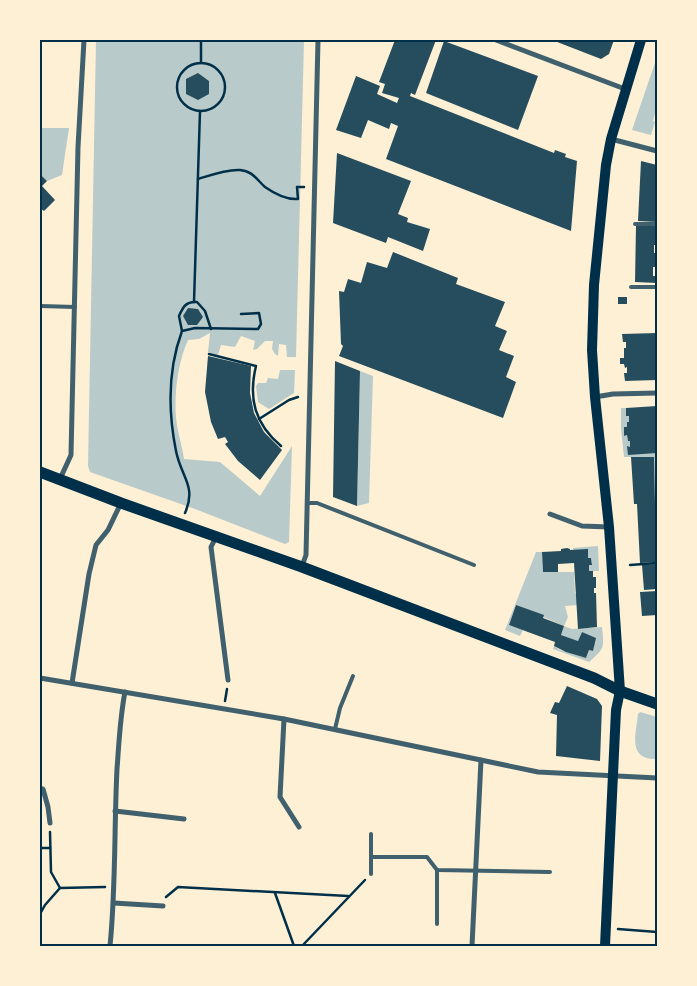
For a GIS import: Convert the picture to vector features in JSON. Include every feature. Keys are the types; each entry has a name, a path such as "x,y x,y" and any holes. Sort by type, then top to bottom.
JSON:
{"highway":[{"path":"40,472 121,503 302,567 594,678 620,691 657,704"}],"main road":[{"path":"605,946 616,710 620,691 609,527 595,397 592,350 594,285 606,165 625,89 641,40"}],"street":[{"path":"60,480 70,454 78,148 84,40"},
{"path":"302,567 306,555 318,40"},
{"path":"496,40 625,89"},
{"path":"611,139 657,151"},
{"path":"595,397 613,394 657,393"},
{"path":"72,683 89,574 96,545 108,530 121,503"},
{"path":"550,514 582,526 609,527"},
{"path":"216,537 212,547 228,680"},
{"path":"40,678 284,719 538,772 657,778"},
{"path":"110,946 114,903 115,811 120,714 125,692"},
{"path":"284,719 280,797 299,826"},
{"path":"472,946 481,760"},
{"path":"40,788 43,789 50,823"},
{"path":"115,811 184,819"},
{"path":"114,903 163,906"}],"lane":[{"path":"635,224 657,224"},
{"path":"631,287 657,287"},
{"path":"40,306 74,307"},
{"path":"307,503 317,503 474,565"},
{"path":"335,729 340,708 354,676"},
{"path":"371,874 372,834"},
{"path":"372,857 427,858 437,870 436,924"},
{"path":"437,870 550,872"}],"path":[{"path":"201,40 201,63"},
{"path":"201,63 208,64 220,73 225,87 224,95 215,107 200,111 185,105 177,91 180,75 193,65 201,63"},
{"path":"194,302 200,111"},
{"path":"198,179 241,170 255,175 264,186 289,200 298,199 297,187 304,186"},
{"path":"185,514 190,502 189,486 176,452 170,394 175,351 182,331 178,316 184,306 191,302 197,302 205,311 210,330"},
{"path":"182,331 195,328 210,330 258,329 261,324 259,313 242,314"},
{"path":"209,354 256,366 252,392 259,420 265,431 282,446"},
{"path":"259,420 288,400 298,397"},
{"path":"630,565 657,563"},
{"path":"224,708 228,680"},
{"path":"50,823 50,872 60,888"},
{"path":"40,848 50,848"},
{"path":"302,946 371,874"},
{"path":"40,914 45,905 60,888 114,887"},
{"path":"163,906 166,896 178,887 348,896"},
{"path":"275,893 294,946"},
{"path":"606,928 657,932"}],"shaded area":[{"path":"96,40 304,40 296,357 287,357 286,345 279,344 278,356 275,354 272,349 273,341 265,341 257,349 253,350 255,341 241,336 235,347 221,345 218,355 208,352 210,333 199,339 188,340 179,368 176,398 177,422 184,459 220,462 260,496 292,446 289,542 285,544 195,509 90,472 88,466"},
{"path":"657,57 657,105 651,135 632,130"},
{"path":"40,128 69,128 62,175 47,181 40,174"},
{"path":"280,370 295,370 294,393 269,409 258,402 256,386 258,383 266,383 268,378 278,379"},
{"path":"360,371 373,376 369,503 357,506"},
{"path":"621,408 626,408 626,416 629,416 627,427 624,428 624,436 627,435 628,441 630,441 630,447 627,447 657,453 657,503 655,503 654,457 624,457"},
{"path":"598,546 599,571 589,571 589,565 592,564 591,558 588,558 588,550 573,550 573,548"},
{"path":"536,552 542,552 543,572 574,572 575,594 577,594 578,605 565,606 568,617 564,626 516,605 509,625 523,630 520,636 505,630"},
{"path":"564,626 572,629 602,627 603,644 601,650 589,662 553,649 554,646 560,650 586,658 589,650 593,651 595,638 582,632 578,641 561,635"},
{"path":"640,712 657,717 657,759 647,758 637,750 635,737 638,714"}],"building":[{"path":"395,40 436,40 415,95 411,93 410,96 554,153 555,150 566,154 565,157 577,161 571,231 386,159 398,126 391,123 389,129 368,120 361,138 336,130 356,76 380,86 377,94 397,103 399,98 382,93 385,84 379,82"},
{"path":"552,40 614,40 609,54 601,59"},
{"path":"444,41 538,76 518,130 426,93"},
{"path":"198,73 209,81 209,94 198,100 186,94 186,79"},
{"path":"337,153 411,181 398,214 408,218 407,222 430,229 423,251 388,237 386,243 333,223"},
{"path":"641,161 657,165 657,222 638,221"},
{"path":"40,174 47,181 42,186 55,200 44,211 40,208"},
{"path":"636,226 657,226 657,245 654,245 654,253 657,253 657,267 653,267 653,276 657,276 657,283 635,282"},
{"path":"393,252 458,278 456,284 505,302 495,326 507,331 499,350 514,356 506,377 516,382 503,418 339,356 343,346 341,344 339,291 344,292 348,279 361,283 367,262 387,268"},
{"path":"618,297 627,297 627,304 618,304"},
{"path":"188,308 198,309 203,317 197,325 188,325 183,316"},
{"path":"657,333 657,380 625,381 624,373 627,373 627,367 625,368 624,364 620,364 620,358 624,358 624,348 626,348 626,342 623,342 622,334"},
{"path":"208,356 251,366 250,393 254,413 264,432 282,450 260,480 238,461 225,444 228,442 225,437 218,439 211,422 205,392"},
{"path":"335,361 360,371 357,506 333,497"},
{"path":"657,406 657,453 628,455 627,446 630,447 630,441 628,441 627,435 624,436 624,427 627,427 627,422 629,422 629,416 626,416 626,408"},
{"path":"631,457 654,457 655,503 657,503 657,562 640,563 637,504 634,504"},
{"path":"567,548 570,550 588,549 588,558 591,558 592,565 589,565 589,571 593,571 593,577 596,577 594,593 596,593 597,627 578,629 574,563 558,564 558,572 543,572 542,552 561,551 561,549"},
{"path":"657,564 657,589 644,590 642,565"},
{"path":"657,591 657,615 642,616 640,592"},
{"path":"516,605 544,615 543,618 564,626 561,635 578,641 582,632 596,638 593,651 589,650 586,658 566,652 554,646 555,642 509,625"},
{"path":"567,686 597,699 602,706 600,761 556,756 557,715 550,713 555,702 559,703"}]}
